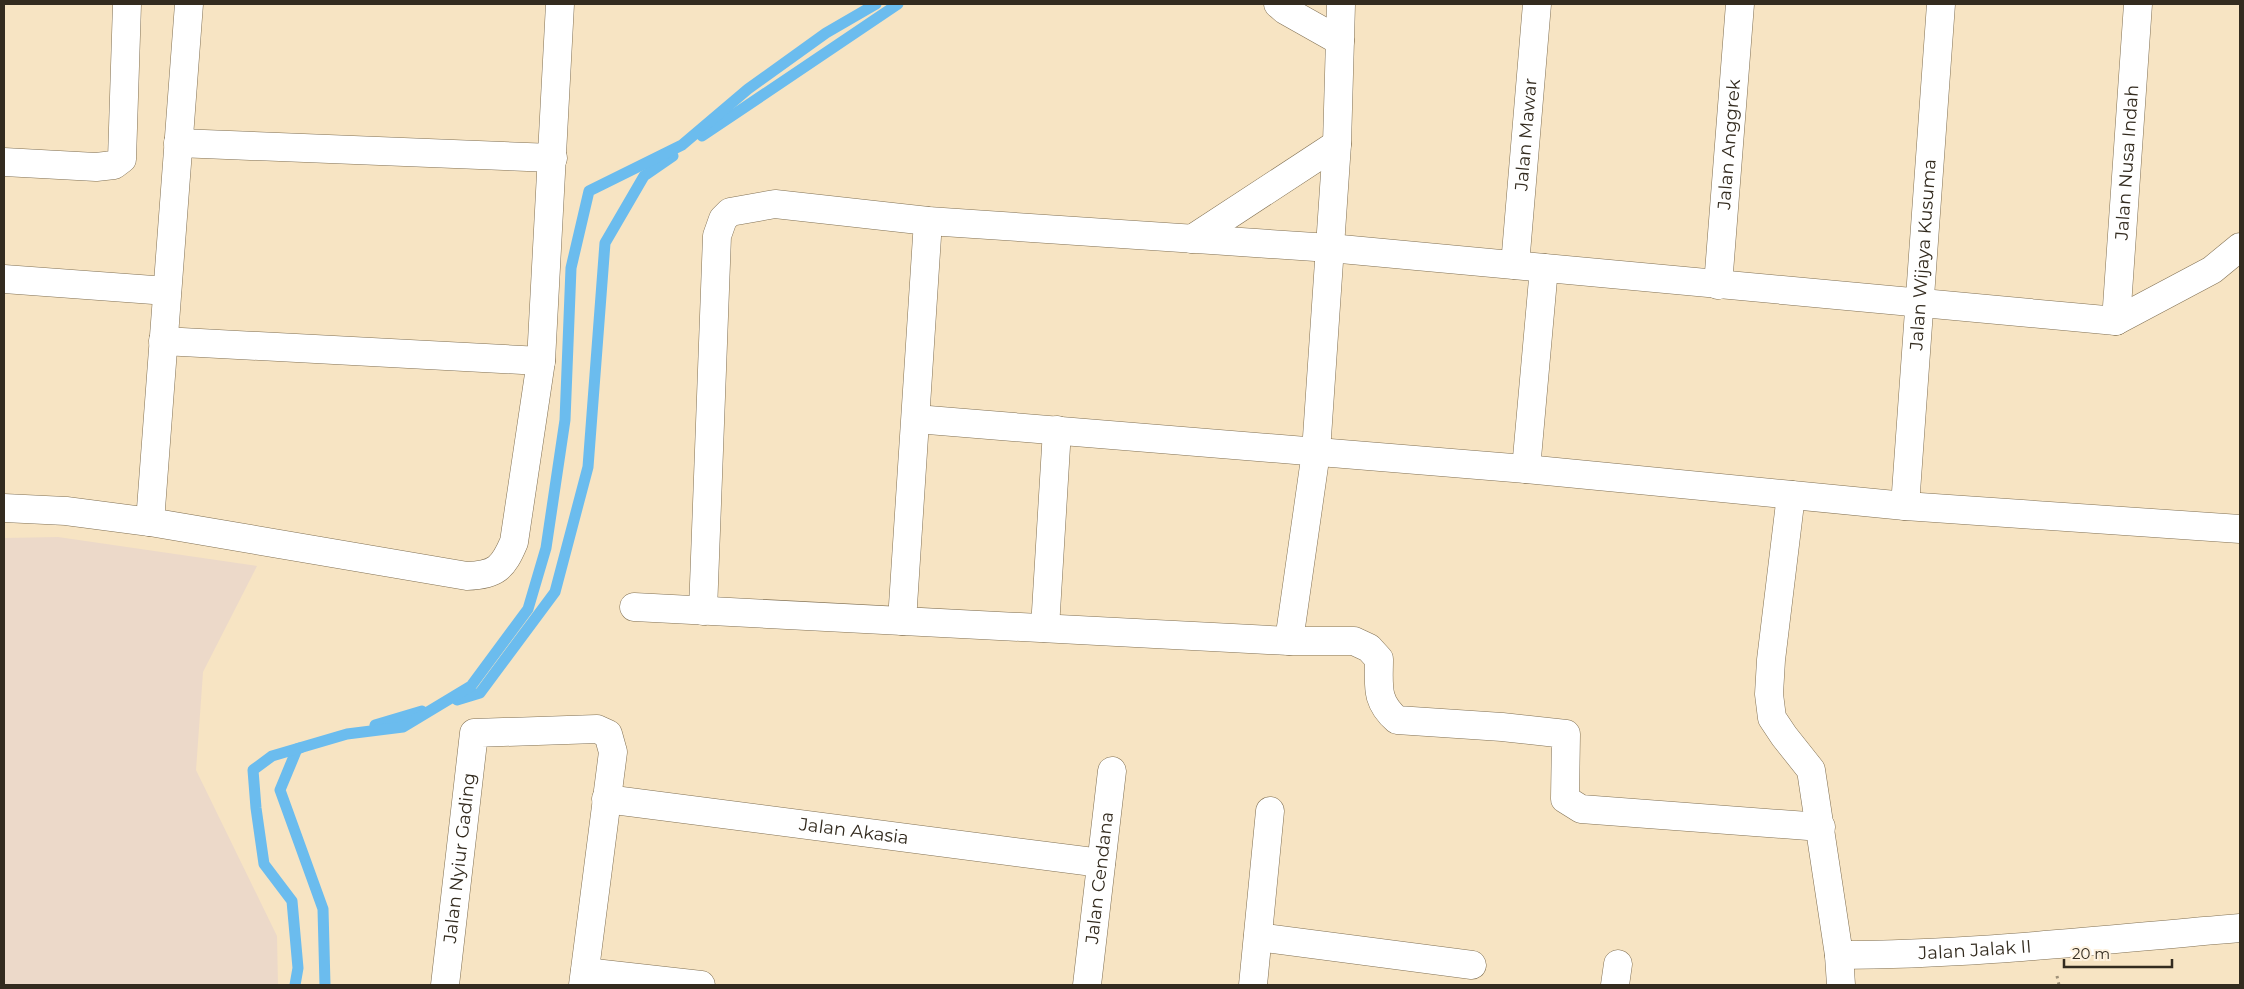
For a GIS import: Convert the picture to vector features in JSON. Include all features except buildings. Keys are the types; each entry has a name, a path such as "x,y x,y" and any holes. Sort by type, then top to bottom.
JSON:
{"street":[{"path":"4,162 96,167 114,166 122,159 127,4"},
{"path":"150,522 189,4"},
{"path":"4,508 66,511 150,522 467,576 487,574 503,564 514,542 541,361 560,4"},
{"path":"1278,4 1285,10 1340,40"},
{"path":"1289,641 1316,452 1330,248 1342,4"},
{"name":"Jalan Mawar","path":"1515,265 1537,4"},
{"name":"Jalan Anggrek","path":"1718,284 1740,4"},
{"name":"Jalan Wijaya Kusuma","path":"1905,506 1941,4"},
{"name":"Jalan Nusa Indah","path":"2116,321 2138,4"},
{"path":"178,143 553,158"},
{"path":"1192,239 1336,144"},
{"path":"703,611 717,236 723,219 730,212 775,204 928,221 1330,248 2116,321 2212,270 2240,247"},
{"path":"902,621 928,221"},
{"path":"1526,469 1544,268"},
{"path":"4,279 167,291"},
{"path":"163,341 541,361"},
{"path":"916,419 1526,469 1905,506 2240,529"},
{"path":"1045,628 1057,430"},
{"path":"1791,495 1771,660 1769,694 1772,718 1811,770 1839,955 1841,985"},
{"path":"634,607 1289,641 1354,641 1369,648 1379,659 1379,696 1386,711 1397,720 1502,727 1566,734 1565,799 1582,809 1821,827"},
{"name":"Jalan Nyiur Gading","path":"445,985 474,733 592,729 605,731 610,738 613,752 606,799"},
{"name":"Jalan Cendana","path":"1087,985 1112,771"},
{"path":"606,799 584,979 701,985"},
{"name":"Jalan Akasia","path":"606,799 1101,863"},
{"path":"1253,985 1270,811"},
{"name":"Jalan Jalak II","path":"1839,955 1950,953 2240,928"},
{"path":"1258,937 1472,965"}],"shaded area":[{"path":"58,537 257,566 203,672 196,770 277,936 278,985 4,985 4,538"}],"waterway":[{"path":"295,985 298,968 292,901 264,864 253,770 272,756 347,734 403,727 471,686 528,609 546,548 565,420 571,268 589,191 682,145 748,89 826,33 876,4"},
{"path":"702,136 898,4"},
{"path":"457,700 480,693 555,592 588,467 605,243 644,176 673,156"},
{"path":"375,725 422,711"},
{"path":"300,748 297,749 280,790 323,909 325,985"}]}
